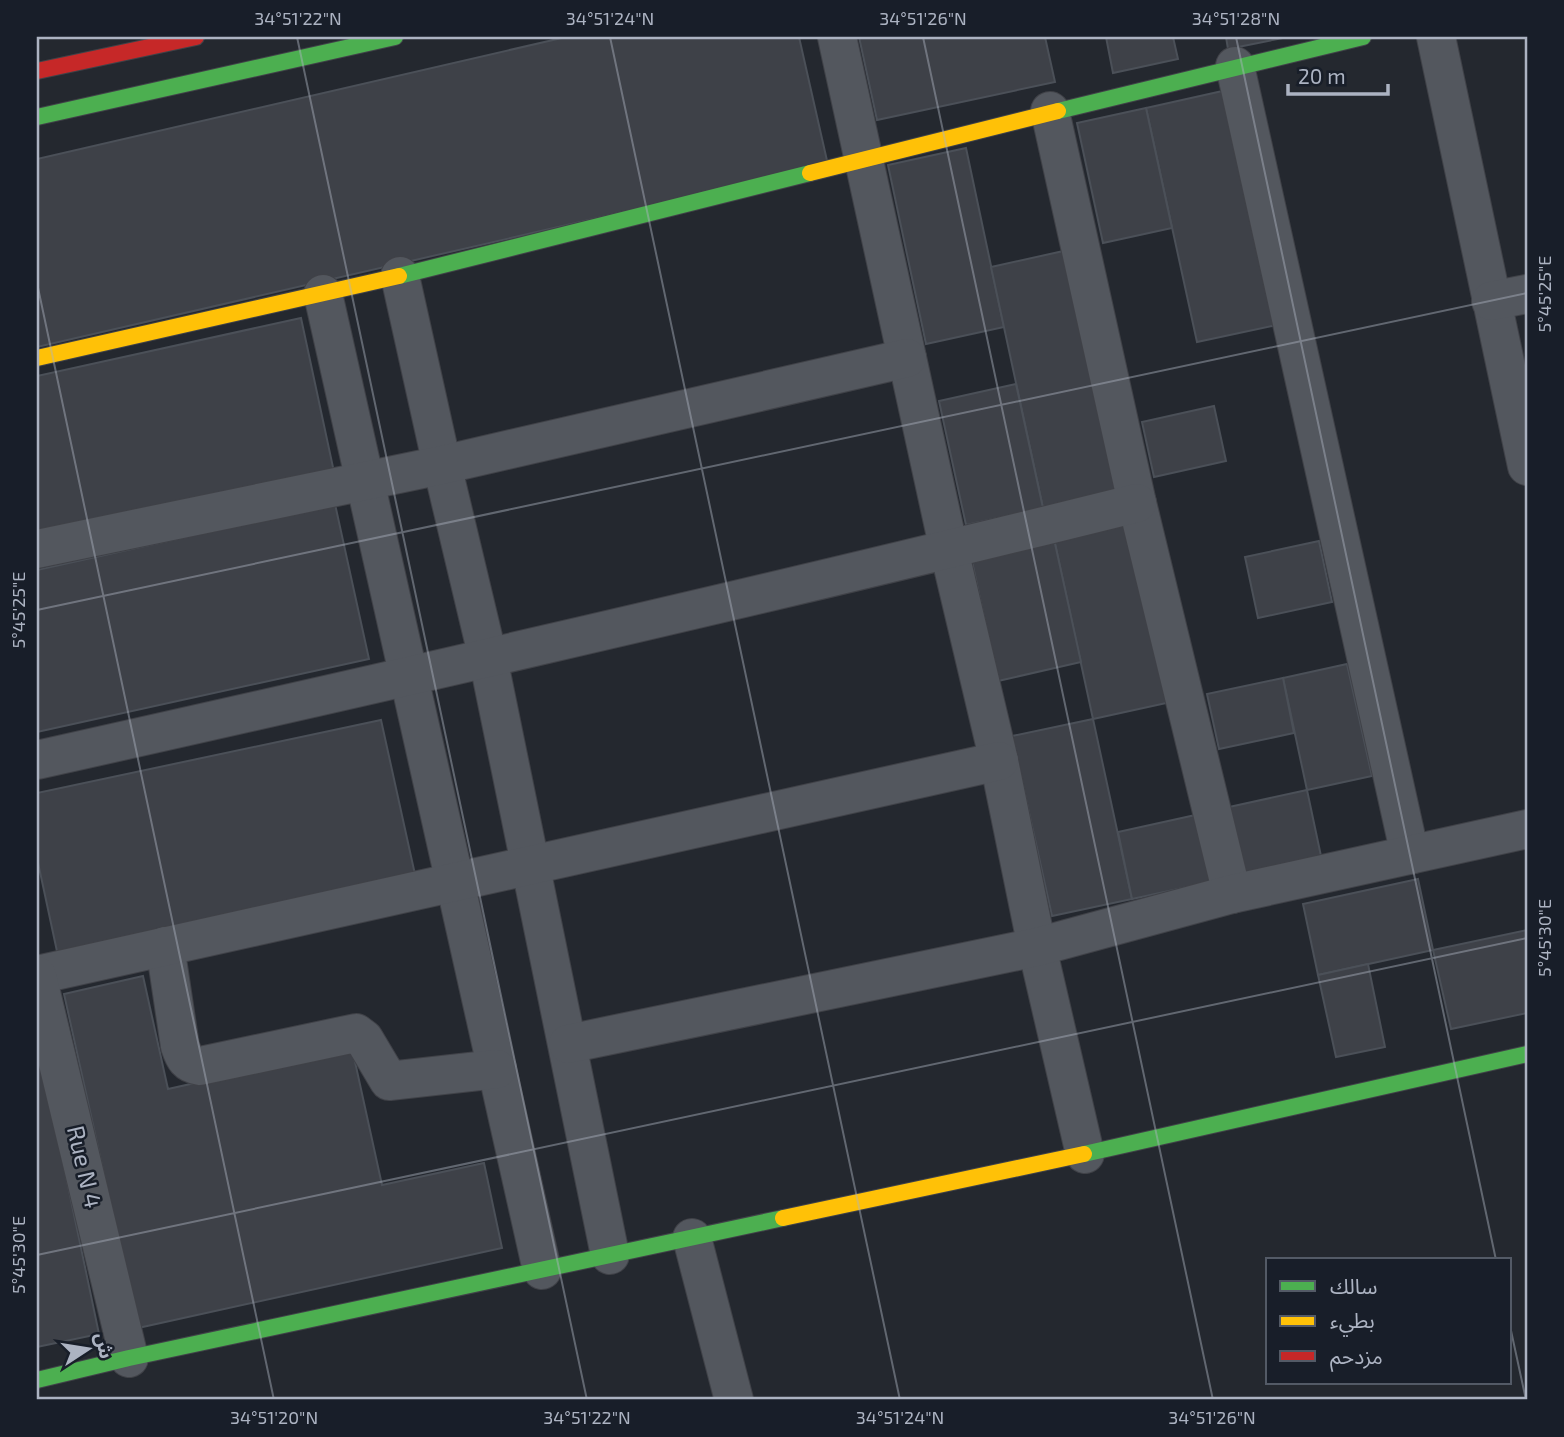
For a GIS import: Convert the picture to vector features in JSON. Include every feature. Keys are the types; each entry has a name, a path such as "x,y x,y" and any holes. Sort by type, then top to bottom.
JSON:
{"street":[{"path":"37,72 197,37"},
{"path":"37,117 395,37"},
{"path":"837,37 948,550 999,761 1037,947 1085,1154"},
{"path":"37,359 400,276 864,161 1049,111 1363,37"},
{"path":"1436,37 1509,298 1527,466"},
{"path":"1236,66 1410,855"},
{"path":"1049,111 1137,503 1232,894"},
{"path":"400,276 488,658 610,1255"},
{"path":"323,294 542,1270"},
{"path":"37,550 442,465 907,358"},
{"path":"37,760 409,677 1137,503"},
{"path":"37,975 999,761"},
{"path":"568,1044 1037,947 1232,894 1527,829"},
{"path":"165,946 180,1046 184,1058 191,1064 200,1066 356,1033 364,1039 389,1082 497,1069"},
{"name":"Rue N 4","path":"37,975 42,1016 129,1358"},
{"path":"37,1380 129,1358 1085,1154 1527,1054"},
{"path":"692,1238 734,1400"}],"building":[{"path":"566,37 799,37 828,165 37,347 37,159"},
{"path":"859,37 1045,37 1055,82 877,120"},
{"path":"1106,37 1173,37 1178,59 1113,73"},
{"path":"1226,37 1288,37 1228,49"},
{"path":"1227,90 1277,325 1197,342 1146,108"},
{"path":"1146,108 1172,228 1103,243 1077,123"},
{"path":"966,148 1004,327 926,344 888,165"},
{"path":"1068,250 1121,491 1043,508 991,267"},
{"path":"301,318 334,472 37,537 37,376"},
{"path":"1016,384 1043,508 966,525 939,401"},
{"path":"1214,406 1226,461 1154,477 1142,422"},
{"path":"335,504 369,659 37,732 37,570"},
{"path":"1132,522 1171,702 1093,719 1054,539"},
{"path":"1054,539 1081,662 998,681 971,557"},
{"path":"1319,541 1332,602 1258,618 1245,557"},
{"path":"1347,664 1372,776 1307,790 1283,678"},
{"path":"1283,678 1294,733 1219,749 1207,694"},
{"path":"1093,719 1132,899 1052,916 1012,736"},
{"path":"381,720 416,879 58,956 37,858 37,793"},
{"path":"1307,790 1321,856 1243,873 1229,807"},
{"path":"1200,814 1215,881 1132,899 1118,832"},
{"path":"1418,879 1433,950 1318,975 1303,904"},
{"path":"1527,930 1527,1013 1451,1029 1433,950"},
{"path":"1368,964 1385,1047 1336,1057 1318,975"},
{"path":"143,976 168,1089 352,1048 382,1185 484,1163 502,1248 138,1328 64,994"},
{"path":"37,1047 99,1334 37,1347"}],"traffic: fast":[{"path":"37,117 395,37"},
{"path":"1058,111 1363,37"},
{"path":"399,276 810,173"},
{"path":"1084,1154 1527,1054"},
{"path":"37,1380 783,1218"}],"traffic: slow":[{"path":"810,173 1058,111"},
{"path":"37,358 399,276"},
{"path":"783,1218 1084,1154"}],"traffic: jam":[{"path":"37,71 196,37"}]}
